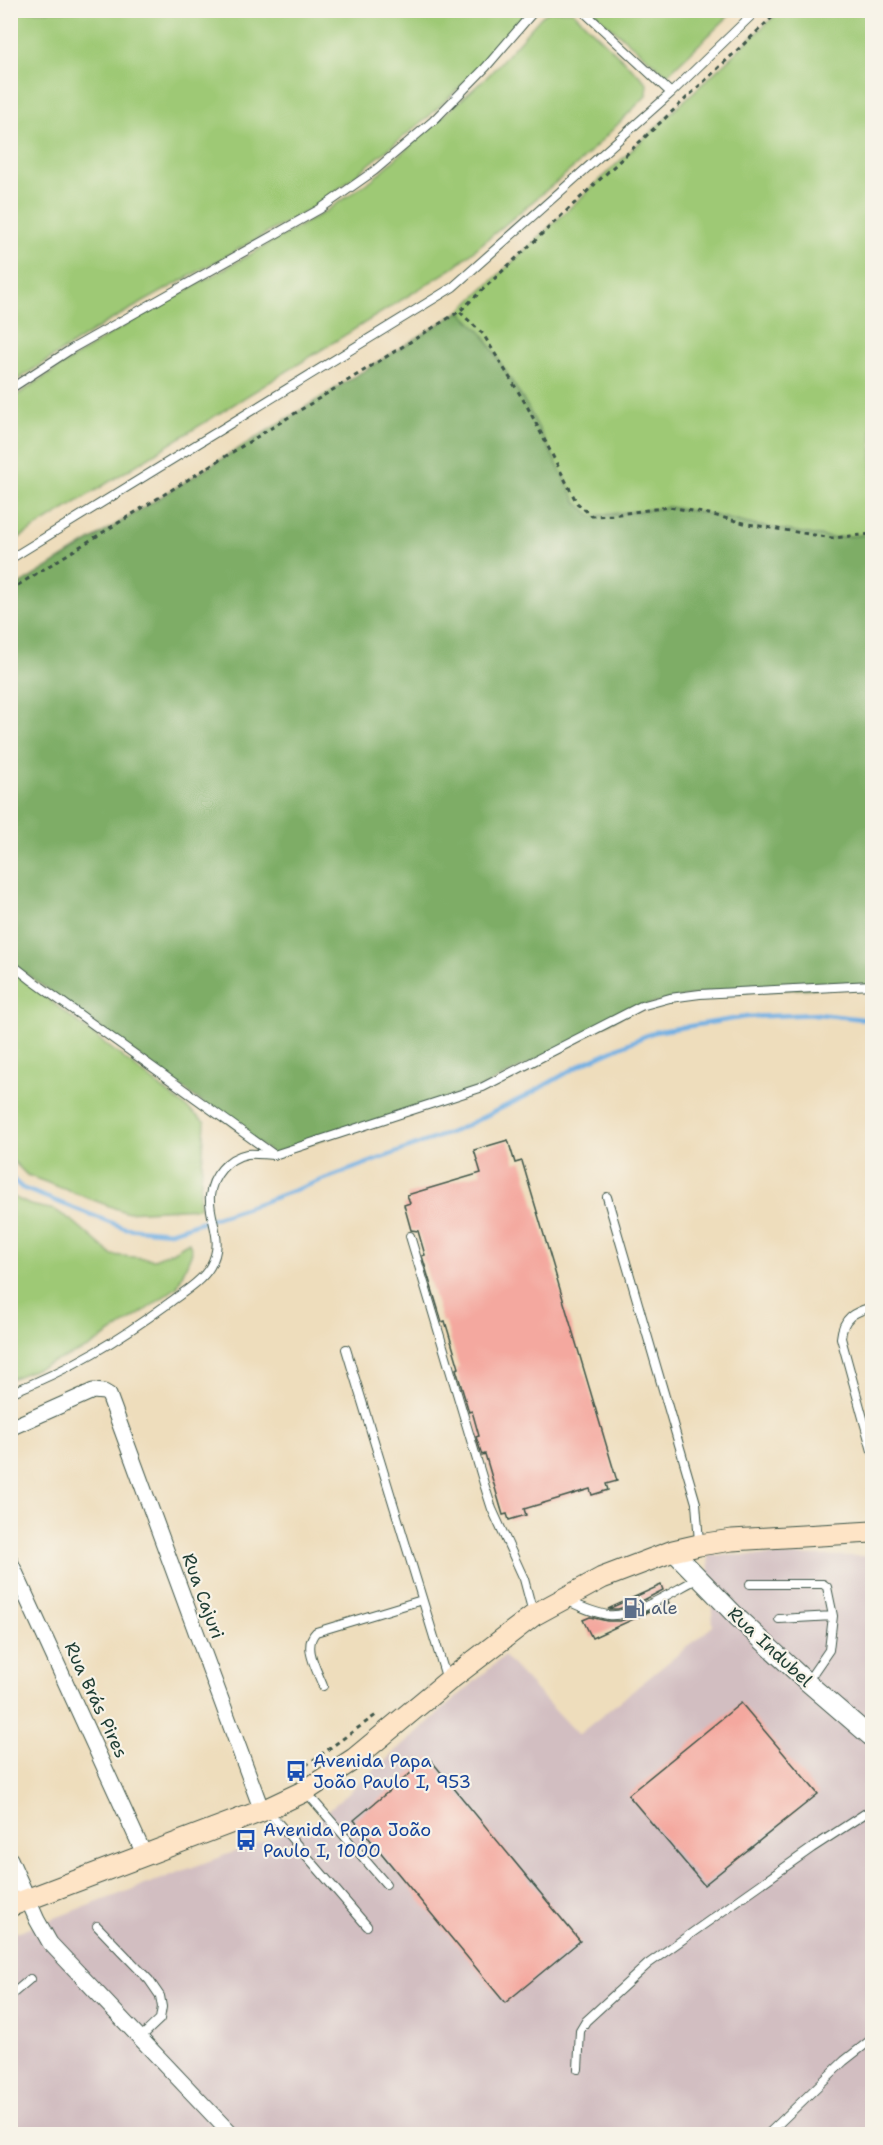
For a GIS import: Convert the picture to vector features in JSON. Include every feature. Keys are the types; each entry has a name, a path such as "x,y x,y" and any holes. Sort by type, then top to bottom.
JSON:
{"main road":[{"path":"19,1902 264,1810 305,1791 354,1760 534,1615 561,1598 602,1578 673,1551 699,1545 732,1540 873,1532"}],"street":[{"name":"Rua Cajuri","path":"10,1428 93,1391 104,1392 108,1395 264,1810"},
{"name":"Rua Indubel","path":"673,1551 738,1618 807,1682 873,1738"},
{"name":"Rua Brás Pires","path":"10,1561 145,1856"},
{"path":"10,1860 19,1902 37,1920 50,1943 231,2134"}],"lane":[{"path":"10,389 73,348 320,208 374,171 433,121 486,67 535,10"},
{"path":"582,10 671,93"},
{"path":"10,559 453,288 671,93 757,10"},
{"path":"10,963 274,1155"},
{"path":"10,1393 47,1379 99,1352 194,1284 210,1267 218,1242 210,1196 216,1176 225,1164 247,1154 274,1155 483,1087 641,1006 670,998 700,994 873,985"},
{"path":"607,1197 696,1503 699,1545"},
{"path":"410,1236 492,1509 524,1579 534,1615"},
{"path":"873,1307 861,1310 849,1317 842,1326 841,1338 873,1451"},
{"path":"346,1349 448,1682"},
{"path":"561,1598 610,1616 646,1605 699,1577"},
{"path":"750,1584 823,1584 827,1587 833,1616 829,1650 807,1682"},
{"path":"323,1686 309,1647 310,1638 316,1632 422,1600"},
{"path":"779,1619 833,1616"},
{"path":"305,1791 386,1884"},
{"path":"578,2069 580,2031 586,2021 648,1964 812,1848 873,1809"},
{"path":"264,1810 368,1926"},
{"path":"97,1926 149,1980 160,1996 162,2007 160,2019 140,2038"},
{"path":"10,1996 30,1978"},
{"path":"768,2134 844,2061 873,2039"}],"path":[{"path":"460,311 483,334 527,406 578,503 592,516 669,507 748,524 832,538 873,534"}],"shaded area":[{"path":"708,1555 872,1556 872,2134 11,2134 11,1934 315,1822 504,1656 578,1735 713,1626"}],"green space":[{"path":"11,11 527,11 483,65 427,118 321,203 104,324 11,384"},
{"path":"550,11 572,11 647,83 646,96 579,163 453,268 11,543 11,399 112,333 323,213 374,178 489,75 542,16"},
{"path":"592,11 734,11 667,75"},
{"path":"780,11 872,11 872,534 832,538 748,524 669,507 592,516 577,503 527,406 507,374 460,311"},
{"path":"460,311 483,334 527,406 577,503 592,516 669,507 748,524 832,538 872,534 872,985 700,994 641,1006 483,1087 274,1155 11,963 11,590"},
{"path":"11,970 205,1122 199,1208 125,1212 27,1175 11,1159"},
{"path":"11,1196 30,1205 55,1210 74,1222 112,1255 154,1259 189,1242 192,1252 177,1287 140,1314 88,1348 11,1379"}],"building":[{"path":"508,1140 515,1163 522,1161 617,1481 606,1484 608,1490 592,1495 590,1489 524,1509 526,1515 509,1520 507,1514 503,1515 485,1454 482,1455 476,1437 479,1436 472,1411 469,1412 445,1321 442,1322 422,1256 425,1255 418,1231 411,1230 404,1205 410,1203 407,1195 481,1173 474,1150"},
{"path":"661,1585 663,1590 640,1602 618,1609 608,1609"},
{"path":"668,1601 669,1603 592,1638 583,1620 590,1617 620,1621 644,1613"},
{"path":"741,1703 818,1794 704,1885 628,1795"},
{"path":"429,1758 580,1941 505,2003 354,1820"}],"waterway":[{"path":"10,1177 22,1188 125,1228 170,1232 260,1203 457,1130 526,1096 584,1063 654,1032 745,1017 818,1014 872,1020"}],"place":[{"name":"ale","path":"634,1608"},
{"name":"Avenida Papa João Paulo I, 953","path":"296,1771"},
{"name":"Avenida Papa João Paulo I, 1000","path":"246,1840"}]}
